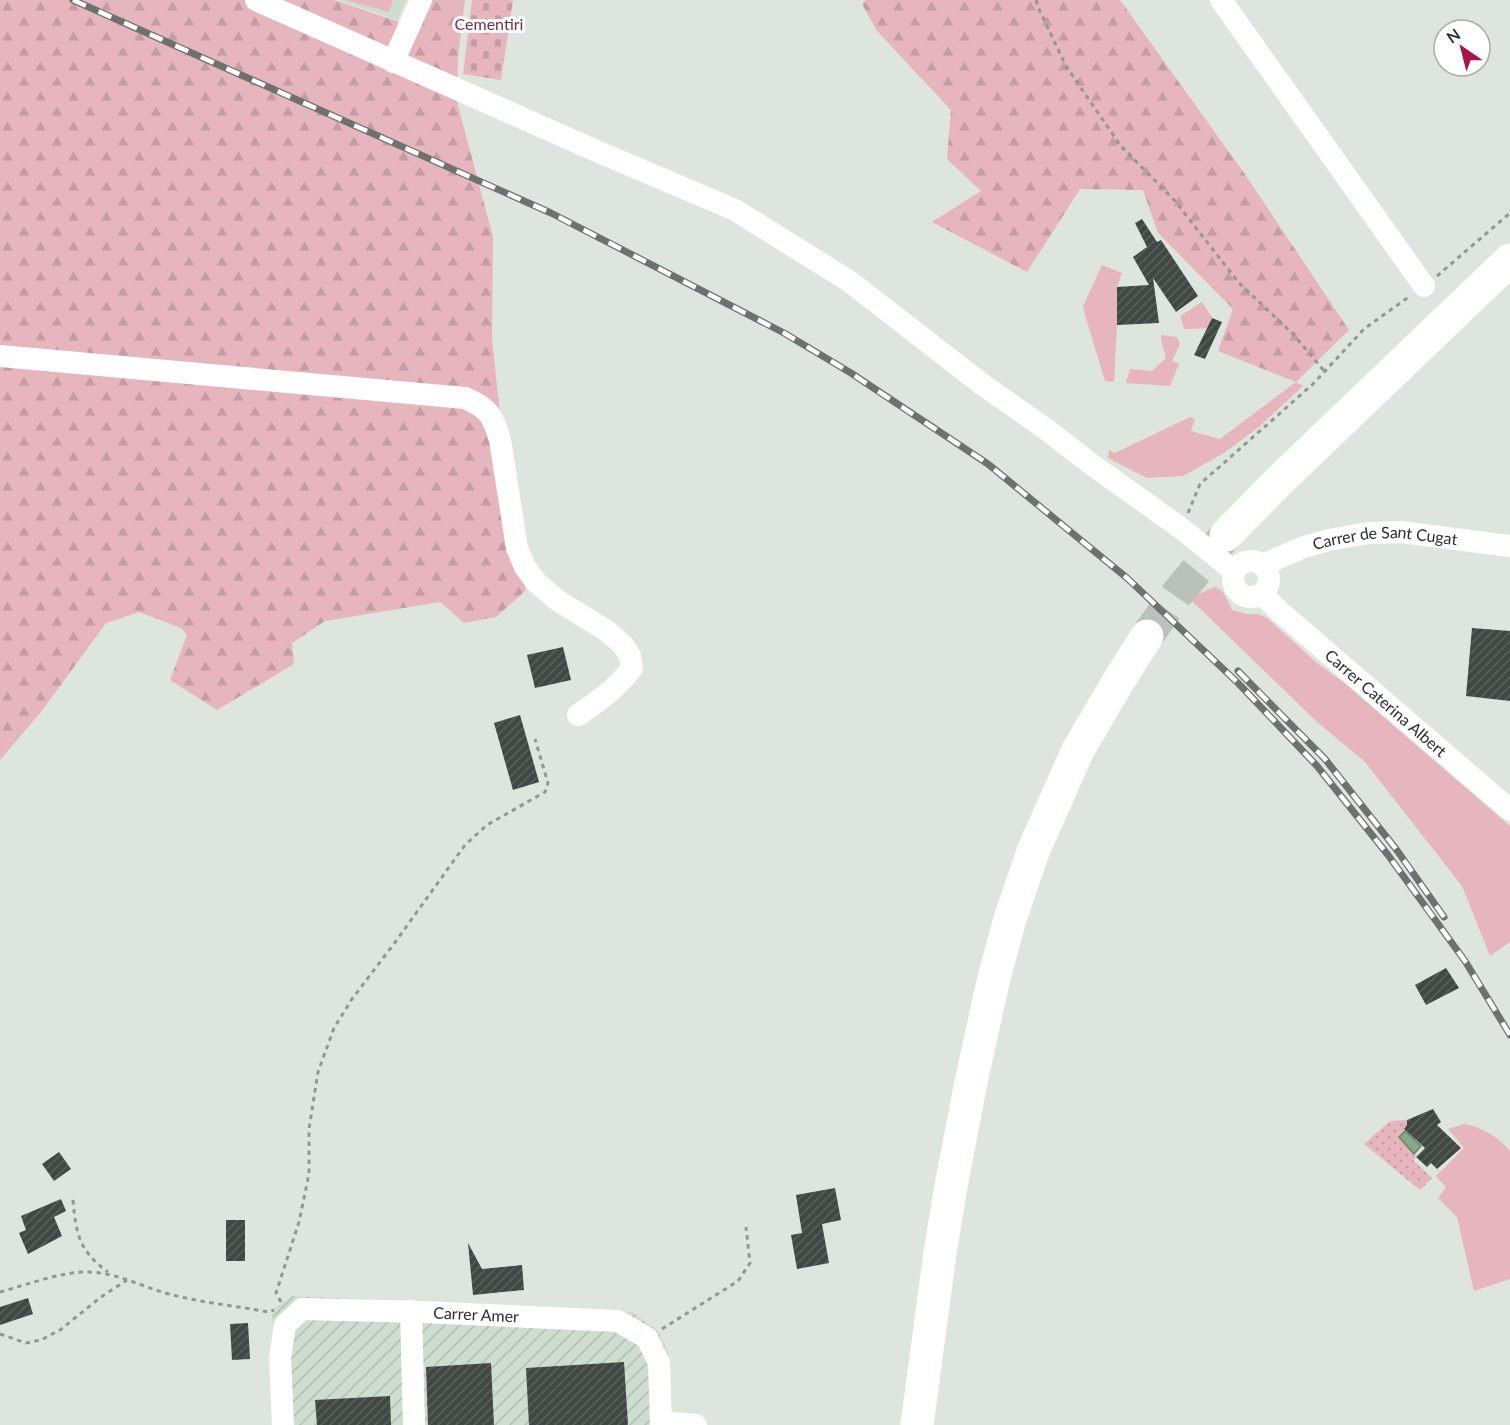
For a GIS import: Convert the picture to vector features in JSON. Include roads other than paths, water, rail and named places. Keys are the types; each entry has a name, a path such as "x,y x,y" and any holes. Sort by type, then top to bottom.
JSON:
{"highway":[{"path":"1226,535 1278,482 1510,260"},
{"path":"917,1425 938,1264 951,1186 972,1077 1010,919 1034,849 1078,750 1147,636"}],"street":[{"path":"256,0 735,210 849,281 983,385 1182,529 1234,571"},
{"path":"393,62 421,0"},
{"path":"1221,0 1424,286"},
{"path":"0,356 465,398 477,403 490,414 500,440 517,548 525,567 536,582 557,600 607,631 623,645 630,656 632,668 621,682 598,702 578,715"},
{"name":"Carrer de Sant Cugat","path":"1262,565 1304,547 1368,533 1401,532 1510,546"},
{"path":"1247,561 1258,562 1262,565 1269,579 1266,590 1252,598 1239,593 1233,585 1234,571 1247,561"},
{"name":"Carrer Caterina Albert","path":"1262,594 1510,810"},
{"path":"411,1311 414,1425"},
{"name":"Carrer Amer","path":"283,1425 280,1358 285,1325 293,1312 411,1311 618,1321 647,1338 659,1363 661,1424"},
{"path":"661,1424 696,1425"}],"tunnel":[{"path":"1147,636 1176,595 1226,535"}],"railway":[{"path":"73,0 551,213 784,333 851,373 988,464 1127,578 1238,683 1317,766 1388,855 1465,961 1510,1035"},
{"path":"1238,671 1325,759 1396,849 1444,917"}],"park label":[{"name":"Cementiri","path":"489,24"}]}
